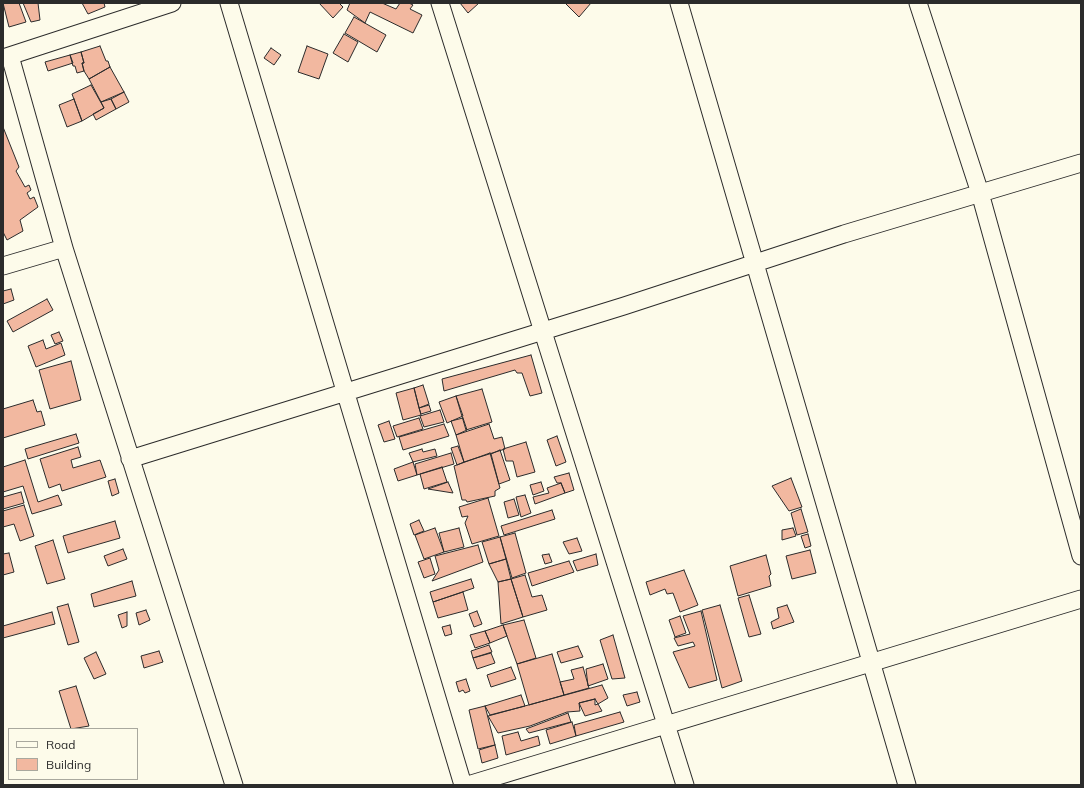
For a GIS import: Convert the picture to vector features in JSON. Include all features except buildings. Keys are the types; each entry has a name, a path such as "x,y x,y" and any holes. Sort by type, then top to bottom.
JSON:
{"street":[{"path":"172,3 6,57 130,460 234,785"},
{"path":"229,3 463,785"},
{"path":"440,3 685,785"},
{"path":"679,3 907,785"},
{"path":"918,3 980,193 1081,556"},
{"path":"130,460 544,331 755,263 1081,163"},
{"path":"3,266 64,248"},
{"path":"468,785 1081,599"}]}
